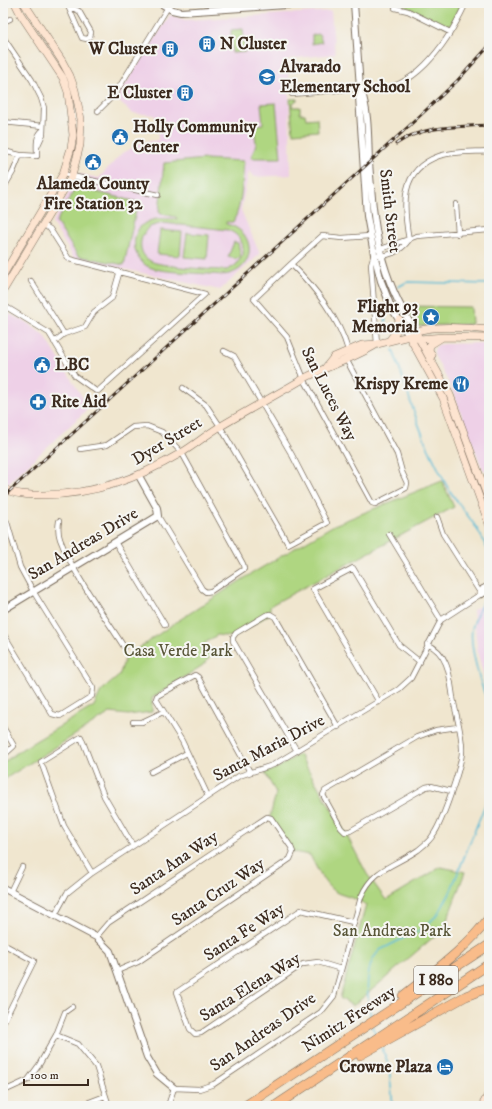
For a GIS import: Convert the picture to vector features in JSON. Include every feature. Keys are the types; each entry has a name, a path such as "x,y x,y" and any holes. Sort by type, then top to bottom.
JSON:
{"highway":[{"path":"383,1015 451,958 476,934 489,918"},
{"name":"Nimitz Freeway","path":"275,1106 344,1061 352,1048 383,1015 489,945"},
{"name":"I 880","path":"383,1015 489,951"},
{"name":"Nimitz Freeway","path":"391,1033 489,964"},
{"path":"352,1048 391,1033 466,996 489,987"},
{"name":"Nimitz Freeway","path":"246,1106 352,1048"},
{"name":"I 880","path":"255,1106 352,1048"}],"main road":[{"path":"3,275 63,174 71,148 73,135 68,92 61,75 21,16 15,3"},
{"path":"3,292 72,176 80,146 81,119 75,90 62,61 24,3"},
{"path":"389,341 397,330 398,320"},
{"path":"489,330 451,328 415,331 450,395 489,501"},
{"name":"Dyer Street","path":"326,367 334,357 348,350 362,345 377,344 409,336 415,331"},
{"path":"409,336 419,339 444,336 489,338"},
{"path":"409,336 443,398 489,524"},
{"path":"441,377 440,369 429,350 432,343 444,336"},
{"name":"Dyer Street","path":"5,491 35,495 81,492 124,482 182,453 220,426 326,367 377,344"},
{"path":"482,1106 489,1093"}],"street":[{"path":"160,3 169,5 181,12 316,3"},
{"name":"Smith Street","path":"354,3 360,88 366,120 374,216 380,256 387,280 400,307 415,331"},
{"path":"292,94 360,88 369,90 381,89 408,78 432,59 450,32 466,3"},
{"path":"67,5 79,10 91,32 90,37 87,39 82,38 67,5"},
{"path":"98,111 115,94 169,5"},
{"path":"395,8 408,11 450,32"},
{"path":"3,22 10,19"},
{"path":"3,37 32,80 44,108 43,128 40,144 37,147 37,156 20,156 3,152"},
{"name":"Smith Street","path":"360,88 359,97 370,236 381,281 391,308 409,336"},
{"path":"3,122 43,128"},
{"path":"409,240 404,213 404,195 411,179 421,166 439,156 489,151"},
{"path":"3,189 20,156"},
{"path":"63,174 158,195"},
{"path":"456,204 458,234"},
{"path":"3,305 49,333 75,376 96,391 101,390 205,294 120,274 69,260 50,229 43,225"},
{"path":"409,240 399,250 380,256 374,254 379,248 409,240 417,236 440,233 458,234 489,230"},
{"path":"348,350 334,318 314,290 291,264 322,236 342,238 370,236"},
{"name":"Smith Street","path":"374,254 371,264 377,344"},
{"name":"San Luces Way","path":"291,264 254,299 286,337 304,379 336,436 348,463 372,503 376,504 406,488 407,483 397,454 346,359"},
{"path":"54,342 64,334 85,327 94,312 112,298 120,274"},
{"path":"31,281 64,334"},
{"path":"183,388 206,405 220,426 288,544 327,523 292,455 234,356 224,351"},
{"path":"80,449 107,445 133,427 147,426 162,432 182,453 243,564 244,569 240,573 206,592 202,589 158,516 157,508 138,476"},
{"name":"San Andreas Drive","path":"3,610 158,516"},
{"path":"437,517 443,534 487,592"},
{"path":"59,521 58,527 60,538 74,567 124,647"},
{"path":"3,633 52,714 60,716 92,696 94,693 93,688 33,591 20,567 7,522"},
{"path":"389,534 441,620"},
{"path":"115,542 165,625"},
{"path":"378,702 313,589 353,568 399,645 420,662"},
{"name":"Santa Maria Drive","path":"55,915 67,893 92,873 208,796 239,776 273,765 400,690 411,678 420,662 427,644 441,620 487,592 483,589 489,586"},
{"path":"297,750 232,641 236,633 266,615 270,614 275,617 338,727"},
{"name":"San Andreas Drive","path":"174,1088 198,1089 214,1084 316,1016 334,996 360,896 370,880 384,869 418,850 434,835 459,769 462,750 446,661 435,647 427,644"},
{"path":"208,796 182,741 156,699 157,696 195,674 250,772"},
{"path":"133,722 142,722 163,712"},
{"path":"3,727 14,746 3,756"},
{"path":"451,791 431,786 426,787 350,831 345,832 341,828 323,795 325,791 421,735 436,730 458,727"},
{"path":"92,873 64,826 41,762 81,737 104,796 132,846"},
{"path":"151,772 187,753"},
{"name":"Santa Ana Way","path":"96,936 108,923 267,817 270,817"},
{"name":"Santa Cruz Way","path":"116,971 138,962 290,859 293,852 291,847 270,817"},
{"path":"10,892 22,867"},
{"path":"3,888 96,936 110,951 147,1057 157,1074 174,1088 168,1106"},
{"name":"Santa Fe Way","path":"177,992 301,910 353,922"},
{"path":"3,944 34,961 3,1023"},
{"name":"Santa Elena Way","path":"177,992 190,1029 195,1034 201,1033 303,964 318,962 341,969"},
{"path":"3,1092 28,1080 39,1065 56,1035 65,1012 72,1007"},
{"path":"56,1035 78,1044 96,1066 109,1106"},
{"path":"79,1106 105,1096"}],"shaded area":[{"path":"331,11 335,54 288,59 291,175 255,177 249,171 241,210 260,254 220,290 74,258 52,223 79,174 99,178 122,153 141,143 158,140 157,120 154,115 132,113 116,99 170,15 186,20"},
{"path":"3,311 26,322 45,336 89,408 3,488"},
{"path":"489,343 489,471 483,470 450,385 434,355 434,350 437,345 443,344"},
{"path":"489,600 489,696 478,654 473,610"}],"green space":[{"path":"399,3 462,3 452,24 446,27"},
{"path":"243,29 245,52 232,53 231,30"},
{"path":"319,34 322,42 312,44 312,35"},
{"path":"290,99 298,99 293,103 292,107 300,107 300,114 305,114 306,119 317,118 318,131 293,133"},
{"path":"276,103 281,158 251,158 256,144 254,125 263,124 261,104"},
{"path":"205,159 244,161 242,192 239,208 233,222 226,222 226,224 237,228 244,235 248,243 249,251 247,260 242,267 233,273 222,275 173,272 149,267 139,258 134,244 137,231 141,226 154,219 177,219 176,217 161,214 159,212 164,163","holes":["163,223 228,230 236,234 242,243 243,255 235,266 227,270 191,268 156,263 145,257 142,252 141,242 145,232 149,227"]},
{"path":"76,187 138,202 124,265 78,256 56,222"},
{"path":"160,230 182,232 180,256 157,254"},
{"path":"187,233 209,235 207,259 184,257"},
{"path":"234,242 238,243 241,257 236,259 228,257"},
{"path":"404,306 471,307 472,324 418,326"},
{"name":"Casa Verde Park","path":"442,481 454,507 273,604 270,607 270,614 233,637 217,635 205,643 210,657 203,665 152,698 152,712 128,715 110,713 3,780 3,763 22,749 94,706 101,691 119,676 125,658 173,624 251,574 334,525"},
{"name":"San Andreas Park","path":"299,754 345,832 367,874 386,900 441,867 465,872 444,928 353,1006 340,998 366,905 330,888 322,878 310,855 293,852 270,817 276,793 265,773 279,767"}],"waterway":[{"path":"398,287 407,282 489,284"},
{"path":"384,310 387,330"},
{"path":"393,350 429,450 447,487 477,529 489,553"},
{"path":"482,603 472,629 472,646 476,666 489,704"},
{"path":"371,1018 368,1001 368,982 371,964 380,950 424,928 438,914 449,895 489,795"},
{"path":"372,1026 376,1035"},
{"path":"382,1047 389,1067 393,1106"}],"railway":[{"path":"3,497 409,126 457,81 489,46"},
{"path":"396,144 417,133 429,130 489,125"}],"place":[{"name":"N Cluster","path":"207,44"},
{"name":"W Cluster","path":"170,49"},
{"name":"Alvarado Elementary School","path":"267,77"},
{"name":"E Cluster","path":"185,93"},
{"name":"Holly Community Center","path":"120,137"},
{"name":"Alameda County Fire Station 32","path":"93,162"},
{"name":"Flight 93 Memorial","path":"431,317"},
{"name":"LBC","path":"42,365"},
{"name":"Krispy Kreme","path":"461,384"},
{"name":"Rite Aid","path":"38,402"},
{"name":"Crowne Plaza","path":"445,1067"}]}
